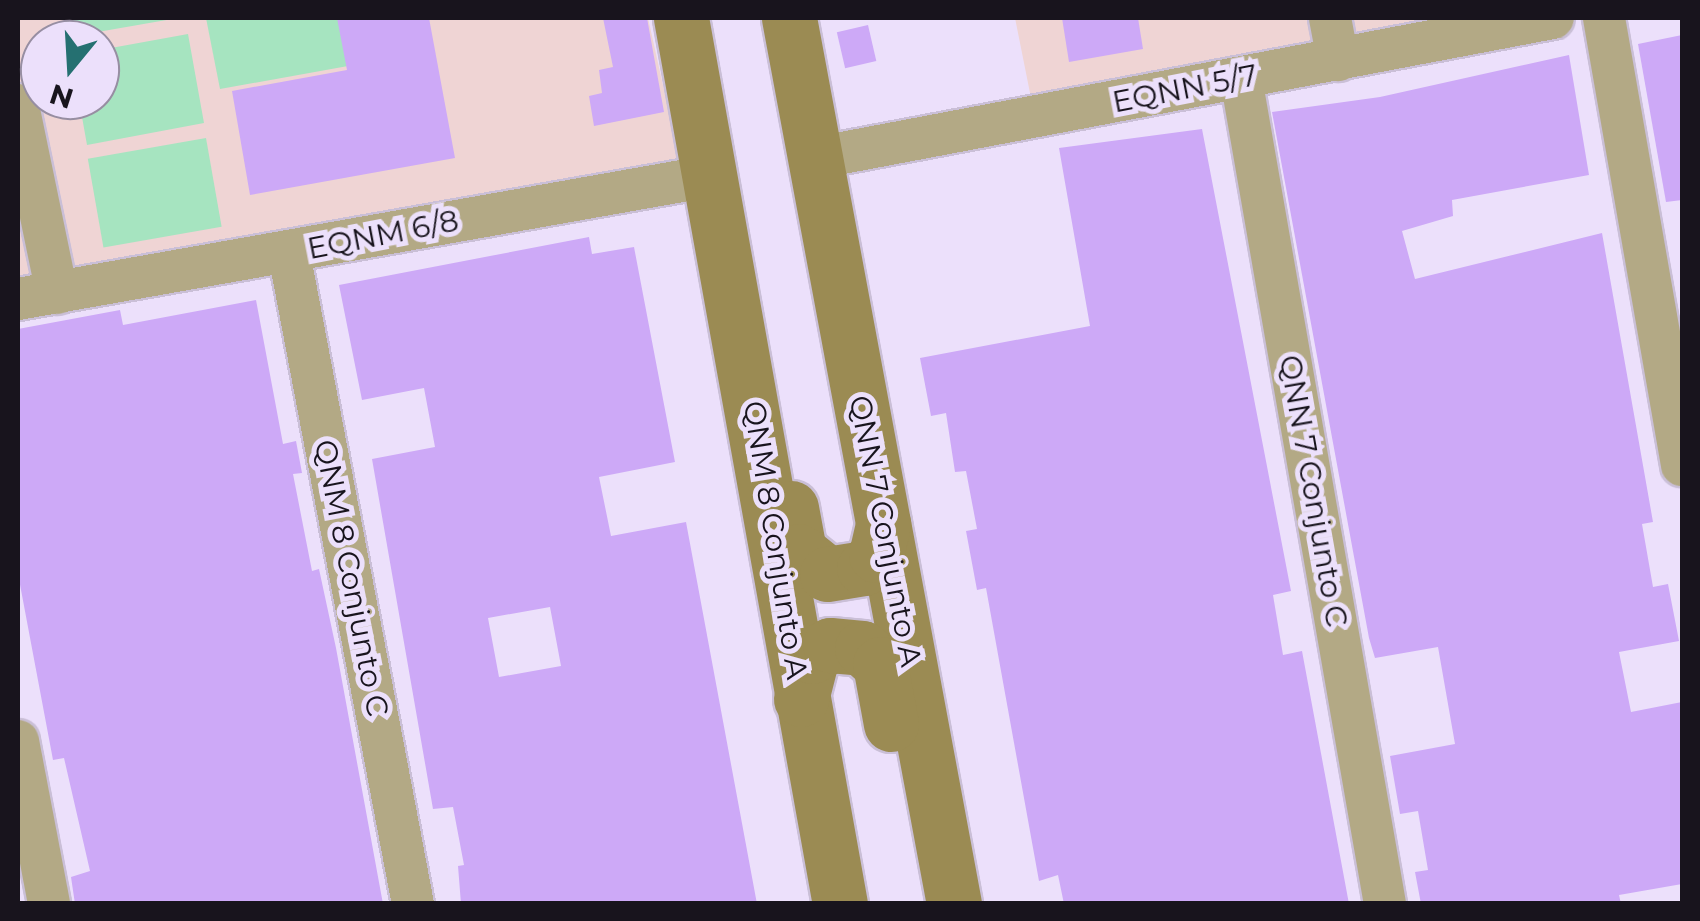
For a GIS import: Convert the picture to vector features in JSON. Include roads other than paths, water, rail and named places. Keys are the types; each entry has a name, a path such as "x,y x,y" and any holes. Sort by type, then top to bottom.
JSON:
{"main road":[{"path":"681,18 706,159 751,268 799,551 827,574 852,573 876,554 883,524"},
{"name":"QNN 7 Conjunto A","path":"789,18 954,904"},
{"name":"QNM 8 Conjunto A","path":"706,159 772,501 801,699 840,904"},
{"path":"801,699 812,656 830,645 862,648 880,664 926,904"}],"street":[{"path":"1330,18 1338,60"},
{"name":"EQNN 5/7","path":"816,158 1553,18"},
{"path":"1604,18 1682,464"},
{"name":"QNN 7 Conjunto C","path":"1241,78 1384,904"},
{"name":"EQNM 6/8","path":"18,104 37,296 290,254 560,201 706,159"},
{"name":"QNM 8 Conjunto C","path":"290,254 413,904"},
{"path":"18,741 49,904"}]}
